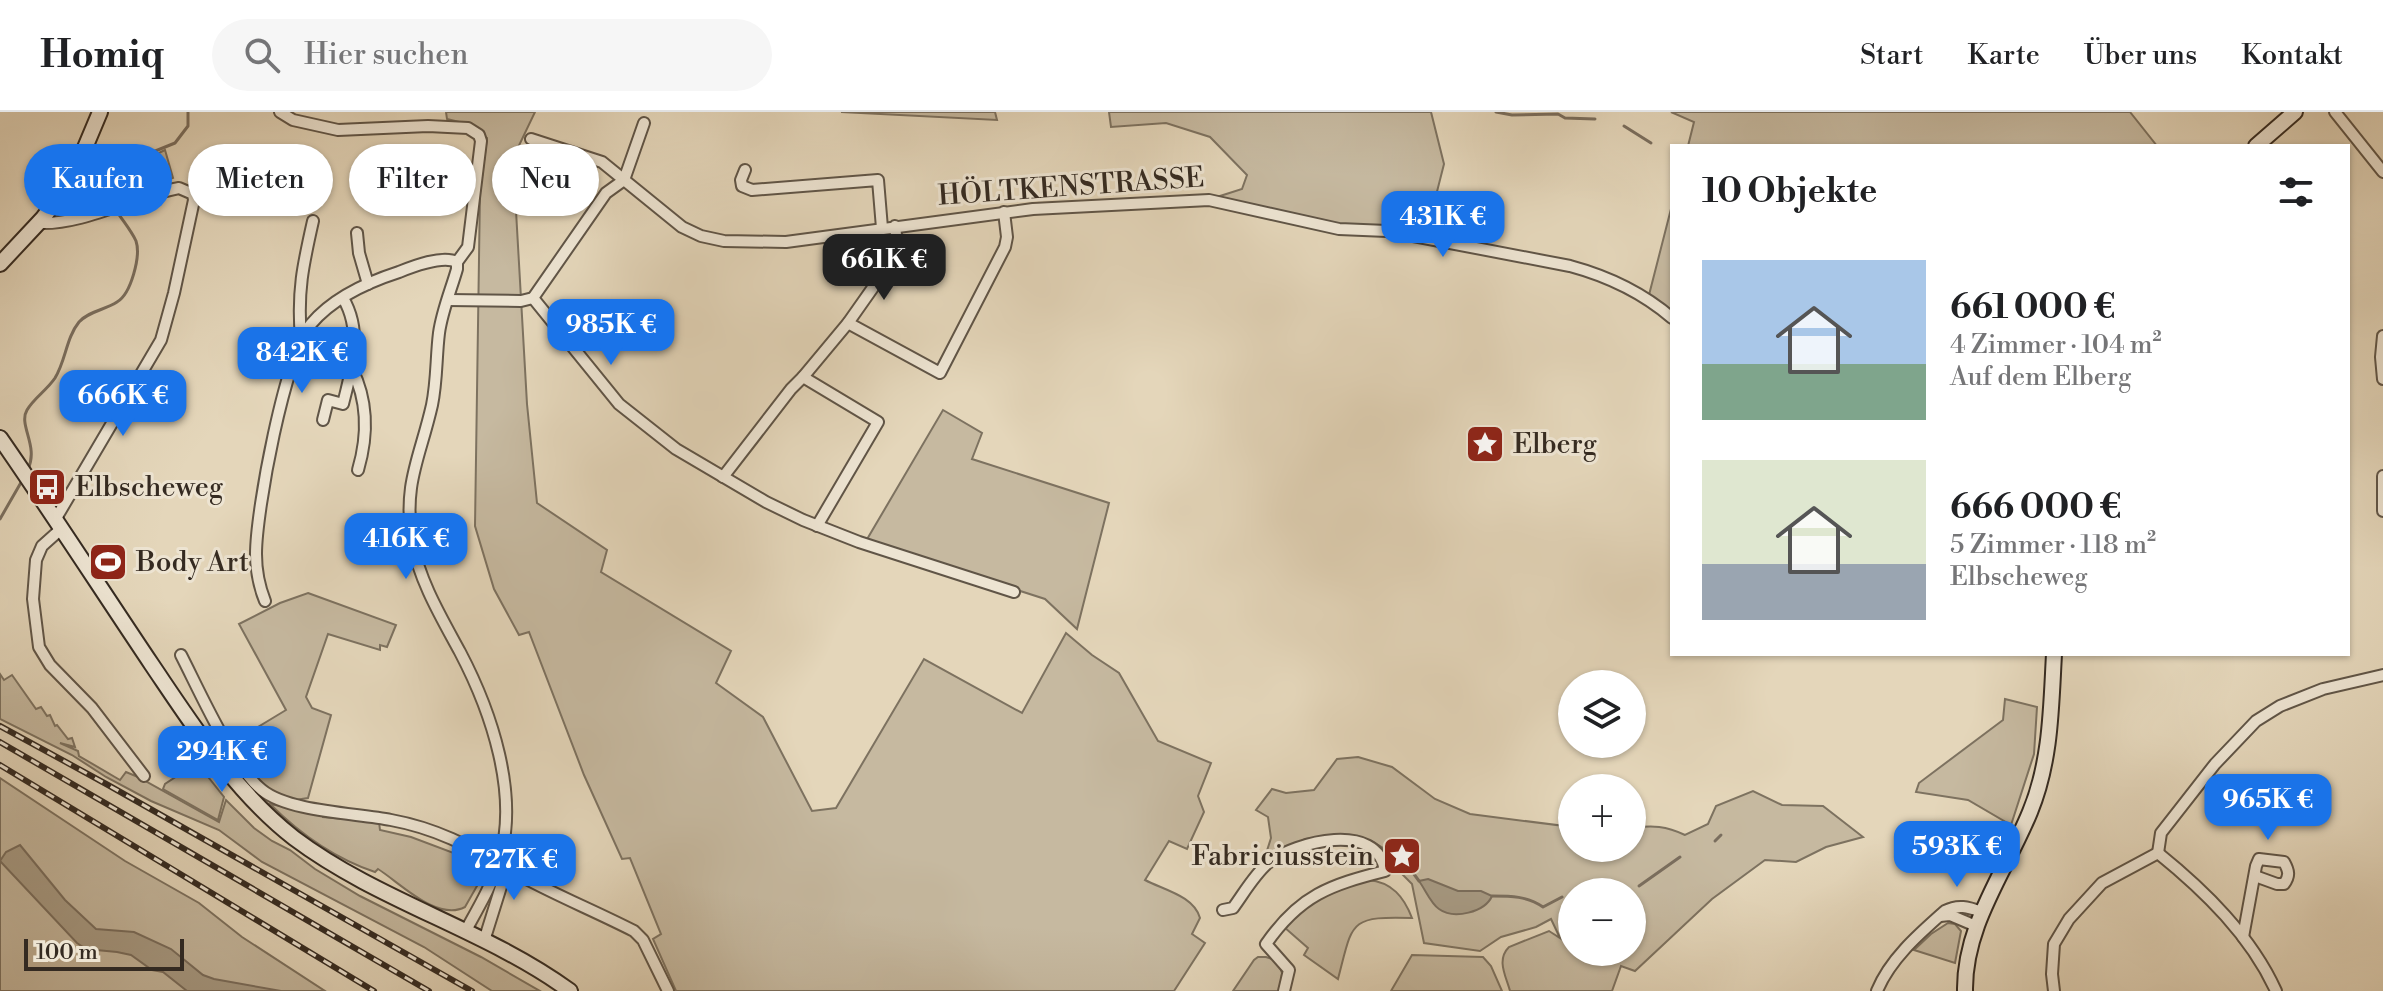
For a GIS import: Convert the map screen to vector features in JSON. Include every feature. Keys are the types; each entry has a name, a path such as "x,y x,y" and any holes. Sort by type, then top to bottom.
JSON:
{"main road":[{"path":"0,264 39,223 71,181 100,112"},
{"path":"2258,144 2295,112"},
{"path":"0,438 217,758 274,821 341,869 537,968 570,991"},
{"path":"1965,991 1966,966 1979,919 2029,814 2042,779 2050,722 2054,656"}],"street":[{"path":"280,112 293,120 338,130 428,126 468,128 481,141 468,247 457,262 439,333 432,405 412,474 409,513 417,563 473,677 494,738 506,794 499,862 465,932"},
{"path":"2335,112 2383,172"},
{"path":"448,300 521,301 533,298 606,193 624,180 644,123"},
{"name":"HÖLTKENSTRASSE","path":"531,139 596,159 682,227 714,240 773,243 1004,212 1219,200 1339,229 1387,231 1579,268 1638,292 1670,316"},
{"path":"745,170 741,184 747,189 878,180 882,228"},
{"path":"39,223 52,223 179,188 190,192 194,200 161,340 36,560 33,599 39,647 50,665 92,708 144,776"},
{"path":"848,323 940,373 1005,247 1004,212"},
{"path":"301,339 300,279 313,221"},
{"path":"723,477 791,389 848,323 898,252 895,226"},
{"path":"357,233 368,284"},
{"path":"265,601 257,565 260,513 275,430 301,339 311,323 343,298 368,284 422,265 449,259 457,262"},
{"path":"323,420 328,400 343,404 352,369 354,333 343,298"},
{"path":"533,298 622,407 676,449 766,502 817,526 1014,592"},
{"path":"2383,336 2383,379"},
{"path":"352,369 362,391 365,417 358,470"},
{"path":"803,377 878,422 817,526"},
{"path":"2383,476 2383,511"},
{"path":"181,655 228,745 260,789 301,806 420,826 454,838 634,931 643,940 668,991"},
{"path":"2158,853 2161,833 2215,764 2256,721 2280,706 2323,689 2383,675"},
{"path":"1223,910 1233,908 1268,863 1304,844 1348,841 1376,849 1384,860 1385,871 1344,881 1317,894 1278,927 1266,944 1289,970 1284,991"},
{"path":"2158,853 2189,878 2243,937 2276,991"},
{"path":"2054,991 2054,944 2069,919 2102,883 2158,853"},
{"path":"484,941 504,877 499,862"},
{"path":"2243,937 2255,876"},
{"path":"1877,991 1881,980 1898,958 1952,907 1964,906 1979,919"}],"shaded area":[{"path":"446,112 535,112 520,144 492,144 492,216 516,216 527,404 537,503 607,550 601,572 731,651 716,683 763,717 812,811 836,808 924,659 1022,713 1066,633 1119,673 1158,741 1211,763 1198,796 1204,812 1187,849 1169,841 1145,880 1185,899 1197,910 1200,918 1192,934 1205,943 1174,991 676,991 653,939 661,934 630,858 622,859 584,775 529,632 519,635 494,589 475,526 480,192 487,138 459,122 447,119"},
{"path":"841,112 995,112 997,120"},
{"path":"1109,112 1431,112 1444,164 1426,235 1338,227 1217,197 1242,189 1247,175 1210,137 1166,123 1111,127"},
{"path":"1671,112 2130,112 2155,144 1688,144 1694,122"},
{"path":"1670,213 1670,312 1649,295"},
{"path":"943,410 982,433 972,459 1109,503 1077,629 1045,599 866,541"},
{"path":"308,593 396,625 387,647 380,645 380,650 328,634 306,697 312,708 331,715 308,798 295,800 260,788 228,745 286,710 239,624"},
{"path":"0,674 4,680 12,675 36,709 41,707 47,716 50,715 55,726 68,739 72,738 75,747 60,743 78,751 79,756 120,780 126,772 138,777 219,822 226,800 254,828 315,869 540,991 492,991 424,947 262,862 219,830 151,801 72,755 0,719"},
{"path":"2005,699 2037,707 2034,754 2011,825 1968,800 1916,792 1919,783 2003,720"},
{"path":"1358,757 1392,767 1435,799 1470,814 1558,825 1558,862 1646,862 1646,827 1665,828 1685,835 1708,824 1716,806 1753,791 1782,805 1823,806 1863,837 1826,847 1796,862 1765,860 1712,899 1646,961 1646,878 1558,878 1558,934 1551,919 1536,927 1501,937 1480,951 1424,943 1412,884 1396,868 1388,851 1373,842 1336,835 1305,839 1263,863 1271,838 1268,817 1256,810 1272,789 1286,793 1314,790 1337,759"},
{"path":"197,763 224,797 218,820 163,789 165,784"},
{"path":"0,778 125,861 199,903 242,937 325,991 0,991"},
{"path":"270,804 323,814 323,817 379,822 380,830 411,837 464,857 468,855 482,863 485,872 465,907 443,909 419,898 378,869 375,872 360,867 332,852 293,825"},
{"path":"20,845 65,900 96,929 134,932 171,949 203,975 214,979 281,991 187,991 163,972 152,970 131,955 86,949 0,861 6,852"},
{"path":"1428,879 1458,891 1481,891 1492,896 1483,906 1468,913 1445,912 1433,904 1419,881"},
{"path":"1368,880 1384,884 1396,892 1412,918 1376,919 1357,926 1347,945 1338,979 1304,955 1308,948 1284,927 1322,896"},
{"path":"1948,923 1955,924 1961,931 1955,963 1914,950 1931,934"},
{"path":"1549,931 1558,937 1558,966 1621,966 1612,991 1510,991 1503,968 1505,952 1509,947"},
{"path":"1412,955 1483,957 1491,966 1502,991 1391,991"},
{"path":"1258,957 1278,961 1282,973 1280,991 1233,991 1254,960"},
{"path":"1621,966 1640,966 1635,971"}],"waterway":[{"path":"172,144 188,126 188,112"},
{"path":"1496,112 1595,119"},
{"path":"1624,126 1651,143"},
{"path":"28,469 31,452 25,422 27,410 55,378 79,322 122,298 134,274 136,241 120,216"},
{"path":"0,519 23,479"},
{"path":"1715,841 1721,835"},
{"path":"1646,881 1680,857"},
{"path":"1411,870 1419,881"},
{"path":"1492,896 1525,899 1543,907 1558,899"}],"railway":[{"path":"0,726 472,991"},
{"path":"0,742 429,991"},
{"path":"0,765 374,991"}],"place":[{"name":"Elberg","path":"1485,444"},
{"name":"Elbscheweg","path":"47,487"},
{"name":"Body Art","path":"108,562"},
{"name":"Fabriciusstein","path":"1402,856"}]}
